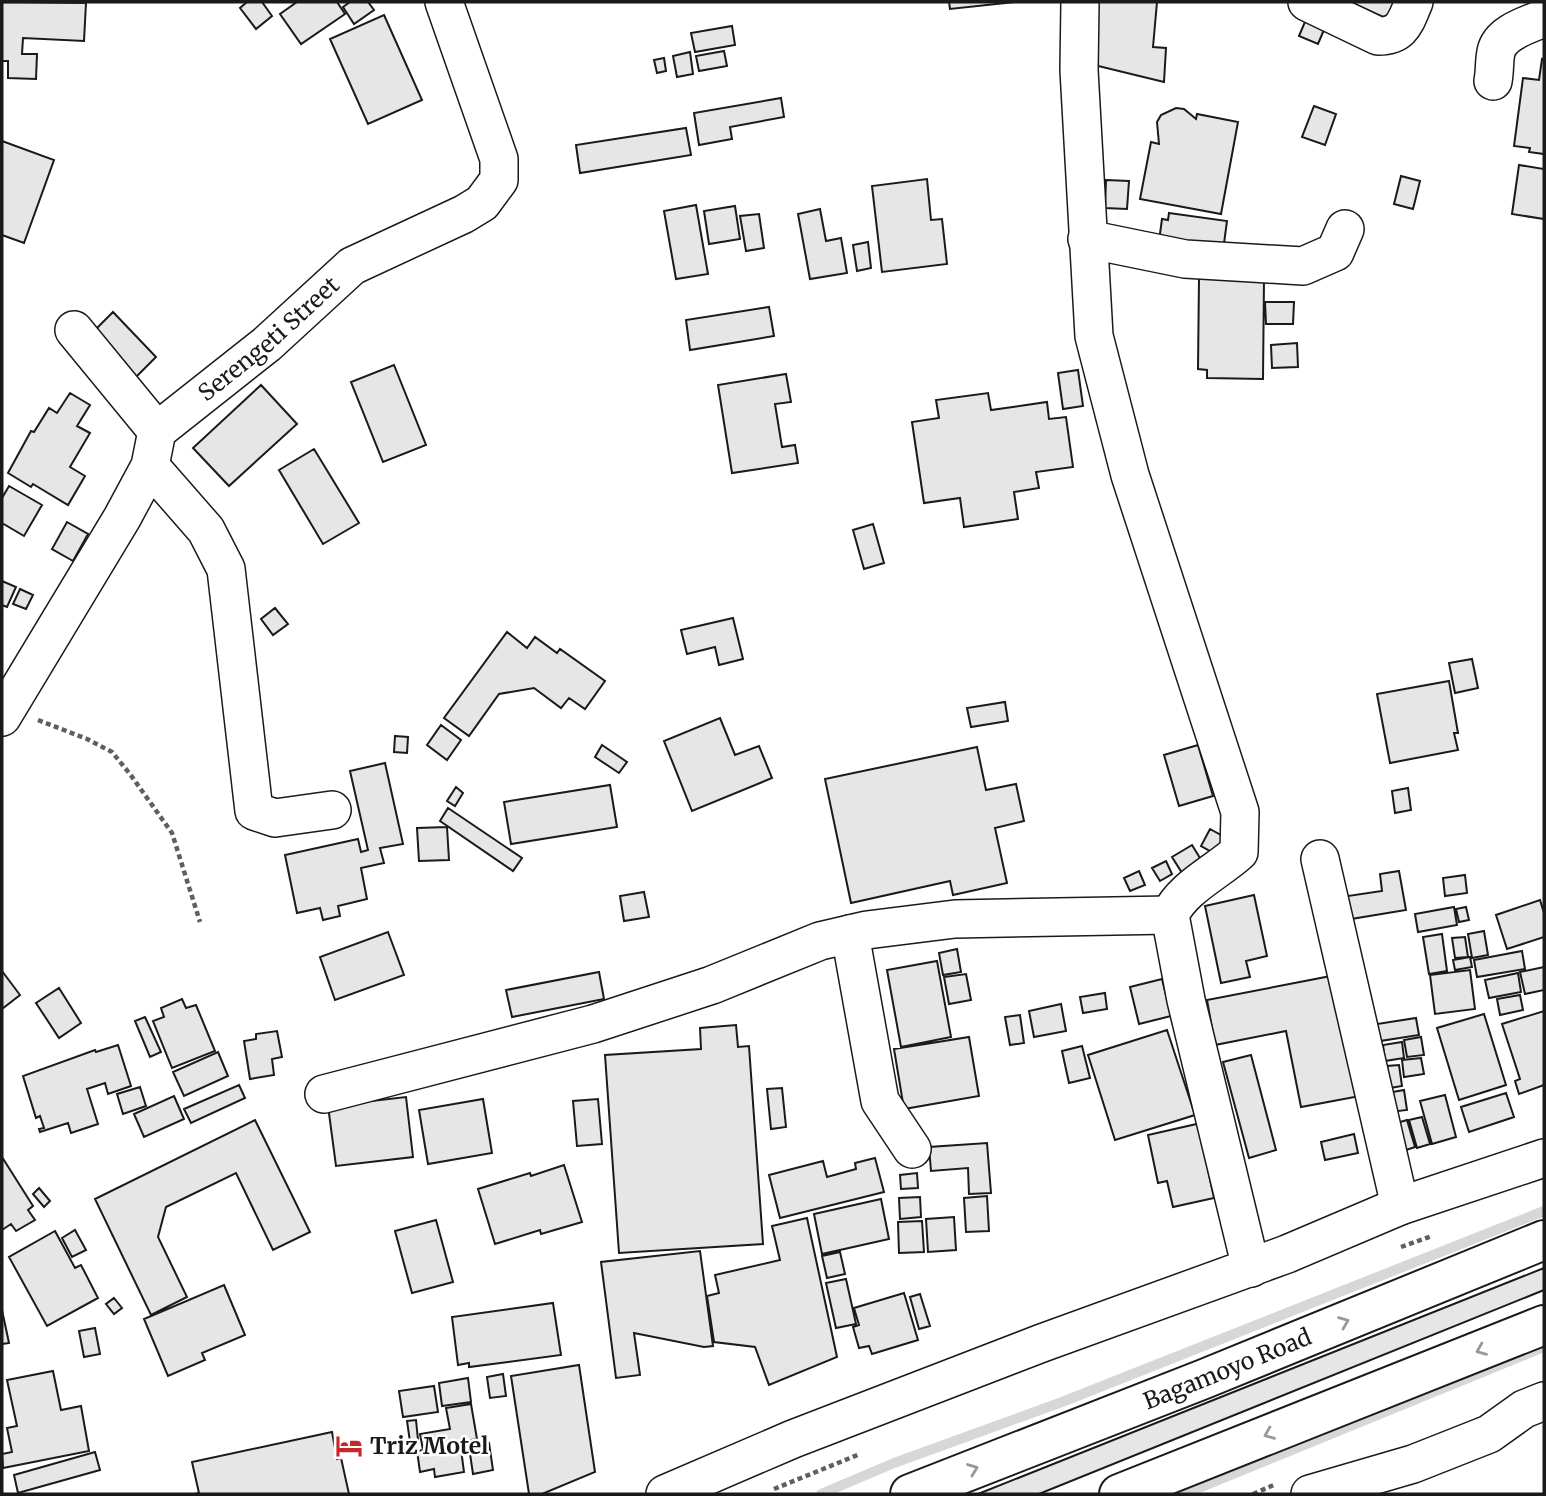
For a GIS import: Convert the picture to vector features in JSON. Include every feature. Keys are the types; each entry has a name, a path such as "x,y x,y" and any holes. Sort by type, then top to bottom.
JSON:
{"highway":[{"name":"Bagamoyo Road","path":"910,1494 1216,1374 1544,1240"},
{"path":"1119,1494 1544,1325"}],"street":[{"name":"Serengeti Street","path":"157,431 267,344 352,266 464,214 482,203 493,190 499,180 499,159 444,2"},
{"path":"1080,2 1079,70 1094,336 1130,475 1240,812 1239,852 1185,895 1170,915 1186,1000 1251,1268"},
{"path":"1307,2 1378,36 1390,36 1403,27 1414,2"},
{"path":"1493,80 1500,41 1517,29 1544,18"},
{"path":"1087,239 1185,259 1304,266 1335,252 1345,229"},
{"path":"5,713 122,518 150,466 157,431 74,330"},
{"path":"150,466 205,530 226,569 254,811 275,818 331,810"},
{"path":"1321,859 1400,1206"},
{"path":"324,1094 593,1024 712,985 820,941 850,934 955,919 1170,915"},
{"path":"850,934 880,1101 912,1149"},
{"path":"665,1494 806,1434 1042,1343 1251,1268 1400,1206 1544,1158"},
{"path":"1310,1494 1413,1464 1489,1434 1524,1409 1544,1401"}],"path":[{"path":"5,713 87,739 112,752 172,833 200,922"}],"building":[{"path":"2,2 86,3 84,41 23,38 22,54 37,54 36,79 8,78 8,61 2,61"},
{"path":"247,2 262,2 272,16 256,29 240,8"},
{"path":"297,2 337,2 345,14 301,44 280,14"},
{"path":"350,2 368,2 374,10 354,24 343,7"},
{"path":"949,2 1015,2 950,9"},
{"path":"1095,2 1157,2 1153,47 1166,48 1164,82 1090,64"},
{"path":"1350,2 1403,2 1394,22"},
{"path":"384,15 422,100 368,124 330,39"},
{"path":"1307,17 1326,25 1318,44 1299,36"},
{"path":"732,26 735,45 695,52 691,33"},
{"path":"724,51 727,66 699,71 696,56"},
{"path":"690,52 693,74 677,77 673,56"},
{"path":"664,58 666,71 657,73 654,60"},
{"path":"1542,59 1544,154 1529,152 1530,148 1514,146 1523,78 1539,80"},
{"path":"781,98 784,117 730,127 732,139 699,145 694,113"},
{"path":"1314,106 1336,114 1325,145 1302,137"},
{"path":"1176,108 1184,109 1196,119 1197,114 1238,122 1221,214 1140,199 1151,142 1159,144 1157,122 1161,115"},
{"path":"686,128 691,155 580,173 576,145"},
{"path":"2,141 54,160 24,243 2,235"},
{"path":"1519,165 1544,169 1544,219 1512,214"},
{"path":"1401,176 1420,181 1413,209 1394,204"},
{"path":"927,179 931,220 942,219 947,264 882,272 872,186"},
{"path":"1106,180 1129,181 1127,209 1105,208"},
{"path":"696,205 708,274 676,279 664,211"},
{"path":"735,206 740,239 709,244 704,211"},
{"path":"820,209 826,241 841,238 847,273 810,279 798,214"},
{"path":"1169,213 1227,221 1223,251 1159,241 1162,219 1168,220"},
{"path":"759,214 764,248 746,251 740,216"},
{"path":"868,242 871,268 857,271 853,245"},
{"path":"1199,278 1264,279 1263,379 1207,378 1207,370 1198,369"},
{"path":"1265,302 1294,302 1293,324 1266,324"},
{"path":"769,307 774,336 690,350 686,320"},
{"path":"113,312 156,357 135,378 92,333"},
{"path":"1297,343 1298,367 1272,368 1271,345"},
{"path":"394,365 426,445 383,462 351,382"},
{"path":"1078,370 1083,406 1063,409 1058,373"},
{"path":"786,374 791,402 775,404 782,447 795,445 798,463 732,473 718,385"},
{"path":"261,385 297,424 229,486 193,448"},
{"path":"70,393 90,405 77,426 90,433 70,467 85,476 68,505 8,473 31,431 34,432 49,408 57,413"},
{"path":"988,393 991,410 1047,402 1049,419 1066,417 1073,467 1036,472 1039,488 1014,492 1018,519 964,527 960,498 924,503 912,422 939,418 936,400"},
{"path":"314,449 359,523 323,544 279,470"},
{"path":"9,486 42,505 24,536 2,523 2,498"},
{"path":"67,522 88,534 73,561 52,549"},
{"path":"873,524 884,563 864,569 853,530"},
{"path":"2,581 16,587 7,607 2,605"},
{"path":"20,589 33,595 26,609 13,604"},
{"path":"275,608 288,624 273,635 261,619"},
{"path":"733,618 743,659 719,665 715,647 687,654 681,630"},
{"path":"507,632 527,648 535,637 557,653 560,649 605,681 585,709 569,698 561,708 534,688 499,694 469,736 444,718"},
{"path":"1472,659 1478,688 1455,693 1449,663"},
{"path":"1449,681 1458,733 1454,733 1458,750 1390,763 1377,694"},
{"path":"1005,702 1008,721 971,727 967,708"},
{"path":"720,718 735,755 759,746 772,778 692,811 664,741"},
{"path":"441,725 461,740 447,760 427,745"},
{"path":"395,736 408,737 407,753 394,752"},
{"path":"602,745 627,762 619,773 595,757"},
{"path":"1198,745 1213,796 1179,806 1164,755"},
{"path":"977,747 986,790 1016,784 1024,821 995,828 1007,883 953,895 950,881 851,903 825,779"},
{"path":"385,763 403,844 380,848 384,863 361,868 367,899 338,906 340,916 323,920 320,908 297,913 285,855 358,839 361,852 368,850 350,771"},
{"path":"610,785 617,827 511,844 504,802"},
{"path":"456,787 463,793 455,806 447,801"},
{"path":"1408,788 1411,810 1395,813 1392,791"},
{"path":"448,808 522,858 513,871 440,821"},
{"path":"447,827 449,860 419,861 417,828"},
{"path":"1210,829 1228,839 1219,856 1201,846"},
{"path":"1192,845 1203,863 1184,876 1172,857"},
{"path":"1166,861 1172,874 1160,881 1152,868"},
{"path":"1139,871 1145,885 1130,891 1124,878"},
{"path":"1399,871 1406,910 1345,920 1341,897 1382,891 1380,874"},
{"path":"1465,875 1467,893 1445,896 1443,878"},
{"path":"644,892 649,917 624,921 620,896"},
{"path":"1254,895 1267,956 1246,961 1250,977 1221,983 1205,906"},
{"path":"1540,900 1544,913 1544,937 1507,949 1496,915"},
{"path":"1454,907 1457,925 1418,932 1415,914"},
{"path":"1466,907 1469,920 1459,922 1456,909"},
{"path":"1484,931 1488,955 1472,958 1468,934"},
{"path":"388,932 404,975 335,1000 320,957"},
{"path":"1442,934 1447,971 1429,974 1423,937"},
{"path":"1465,937 1468,957 1455,958 1452,938"},
{"path":"957,949 961,972 943,975 939,953"},
{"path":"1522,951 1525,969 1477,977 1474,960"},
{"path":"1470,957 1472,967 1455,970 1453,960"},
{"path":"937,961 951,1037 901,1047 887,970"},
{"path":"1544,967 1544,990 1525,994 1520,972"},
{"path":"1470,970 1475,1009 1435,1014 1430,975"},
{"path":"2,971 20,995 2,1009"},
{"path":"599,972 604,999 512,1017 506,990"},
{"path":"1518,973 1521,992 1489,998 1485,980"},
{"path":"966,974 971,1000 949,1004 944,977"},
{"path":"1336,975 1360,1096 1301,1107 1286,1031 1215,1045 1207,1000"},
{"path":"1162,979 1171,1016 1139,1024 1130,987"},
{"path":"59,988 81,1023 59,1038 36,1003"},
{"path":"1105,993 1107,1009 1083,1013 1080,997"},
{"path":"1520,995 1523,1010 1500,1015 1497,999"},
{"path":"182,999 186,1008 196,1005 215,1051 172,1068 153,1021 164,1017 161,1008"},
{"path":"1061,1004 1066,1031 1034,1037 1029,1011"},
{"path":"1544,1011 1544,1085 1519,1094 1515,1081 1520,1079 1502,1024"},
{"path":"1484,1014 1506,1085 1459,1100 1437,1028"},
{"path":"1020,1015 1024,1043 1010,1045 1005,1017"},
{"path":"145,1017 161,1052 150,1057 135,1021"},
{"path":"1416,1018 1419,1035 1380,1041 1377,1024"},
{"path":"736,1025 738,1047 749,1046 763,1244 619,1253 605,1055 701,1049 700,1028"},
{"path":"1167,1030 1195,1115 1115,1140 1088,1055"},
{"path":"277,1031 282,1057 272,1059 274,1075 250,1079 244,1041 256,1039 256,1034"},
{"path":"969,1037 979,1096 904,1109 894,1049"},
{"path":"1421,1037 1424,1055 1407,1057 1404,1040"},
{"path":"1402,1042 1404,1058 1385,1061 1383,1045"},
{"path":"118,1045 131,1086 108,1094 105,1083 87,1089 98,1124 71,1133 68,1123 40,1132 39,1129 44,1128 40,1116 36,1118 23,1076 95,1050 96,1052"},
{"path":"1082,1046 1090,1078 1069,1083 1062,1051"},
{"path":"218,1052 228,1076 184,1096 173,1072"},
{"path":"1251,1055 1276,1150 1249,1158 1223,1062"},
{"path":"1421,1058 1424,1074 1404,1077 1402,1060"},
{"path":"1399,1065 1402,1086 1390,1088 1387,1066"},
{"path":"239,1085 245,1098 191,1123 184,1109"},
{"path":"140,1087 146,1106 123,1114 117,1094"},
{"path":"782,1088 786,1127 771,1129 767,1089"},
{"path":"1404,1090 1407,1110 1390,1112 1387,1093"},
{"path":"1506,1093 1514,1117 1469,1132 1461,1107"},
{"path":"1445,1095 1456,1137 1432,1144 1420,1101"},
{"path":"174,1096 184,1119 144,1137 134,1114"},
{"path":"406,1097 413,1157 336,1166 328,1106"},
{"path":"483,1099 492,1153 428,1164 419,1110"},
{"path":"598,1099 602,1144 577,1146 573,1101"},
{"path":"1422,1117 1430,1144 1417,1148 1409,1120"},
{"path":"255,1120 310,1232 273,1250 236,1173 166,1207 158,1237 187,1297 151,1315 95,1199"},
{"path":"1407,1120 1415,1147 1400,1152 1393,1124"},
{"path":"1201,1123 1214,1169 1208,1170 1214,1198 1173,1207 1167,1181 1158,1183 1148,1135"},
{"path":"1354,1134 1358,1153 1325,1160 1321,1142"},
{"path":"987,1143 991,1193 969,1194 968,1168 931,1171 929,1147"},
{"path":"2,1157 33,1206 28,1210 35,1220 16,1231 11,1224 2,1230"},
{"path":"875,1158 884,1192 780,1218 769,1175 823,1161 827,1177 856,1169 855,1163"},
{"path":"564,1165 582,1222 541,1234 540,1230 495,1244 478,1189"},
{"path":"917,1173 918,1188 901,1189 900,1175"},
{"path":"39,1188 50,1201 44,1207 33,1194"},
{"path":"987,1196 989,1231 966,1232 964,1198"},
{"path":"920,1197 921,1217 900,1219 899,1198"},
{"path":"881,1199 889,1239 822,1254 814,1214"},
{"path":"954,1217 956,1250 928,1252 926,1219"},
{"path":"807,1218 837,1357 769,1385 755,1347 714,1342 707,1296 719,1293 715,1275 780,1260 772,1226"},
{"path":"436,1220 453,1282 412,1293 395,1231"},
{"path":"922,1221 924,1252 899,1253 898,1222"},
{"path":"75,1230 86,1250 72,1257 62,1238"},
{"path":"55,1231 75,1268 81,1265 98,1298 47,1326 9,1257"},
{"path":"700,1251 713,1346 704,1347 634,1333 640,1375 616,1378 601,1262"},
{"path":"840,1252 845,1274 827,1278 822,1256"},
{"path":"1544,1268 1544,1290 1039,1494 978,1494"},
{"path":"846,1279 856,1324 836,1328 826,1283"},
{"path":"224,1285 245,1335 202,1353 205,1360 168,1376 144,1319"},
{"path":"904,1293 918,1340 872,1354 869,1346 859,1348 853,1327 859,1325 854,1308"},
{"path":"920,1294 930,1326 919,1329 910,1297"},
{"path":"114,1298 122,1308 114,1314 106,1304"},
{"path":"553,1303 561,1355 469,1367 469,1363 458,1365 452,1317"},
{"path":"2,1310 9,1343 2,1344"},
{"path":"95,1328 100,1354 84,1357 79,1331"},
{"path":"579,1365 595,1472 542,1494 529,1494 511,1376"},
{"path":"53,1371 61,1410 81,1406 89,1451 3,1468 2,1454 12,1452 7,1428 17,1426 7,1380"},
{"path":"503,1374 506,1396 490,1398 487,1377"},
{"path":"468,1378 471,1402 442,1406 439,1383"},
{"path":"434,1386 438,1412 403,1417 399,1391"},
{"path":"471,1404 477,1439 460,1442 464,1472 435,1477 434,1469 420,1472 417,1451 423,1450 420,1434 450,1429 446,1408"},
{"path":"416,1420 418,1440 410,1442 407,1421"},
{"path":"332,1432 337,1459 341,1458 349,1494 195,1494 199,1493 192,1462"},
{"path":"489,1443 493,1470 473,1474 469,1447"},
{"path":"95,1452 100,1470 18,1493 14,1475"}],"waterway":[{"path":"821,1494 894,1463 1062,1402 1544,1211"},
{"path":"1184,1494 1544,1347"}],"place":[{"name":"Triz Motel","path":"349,1446"}]}
